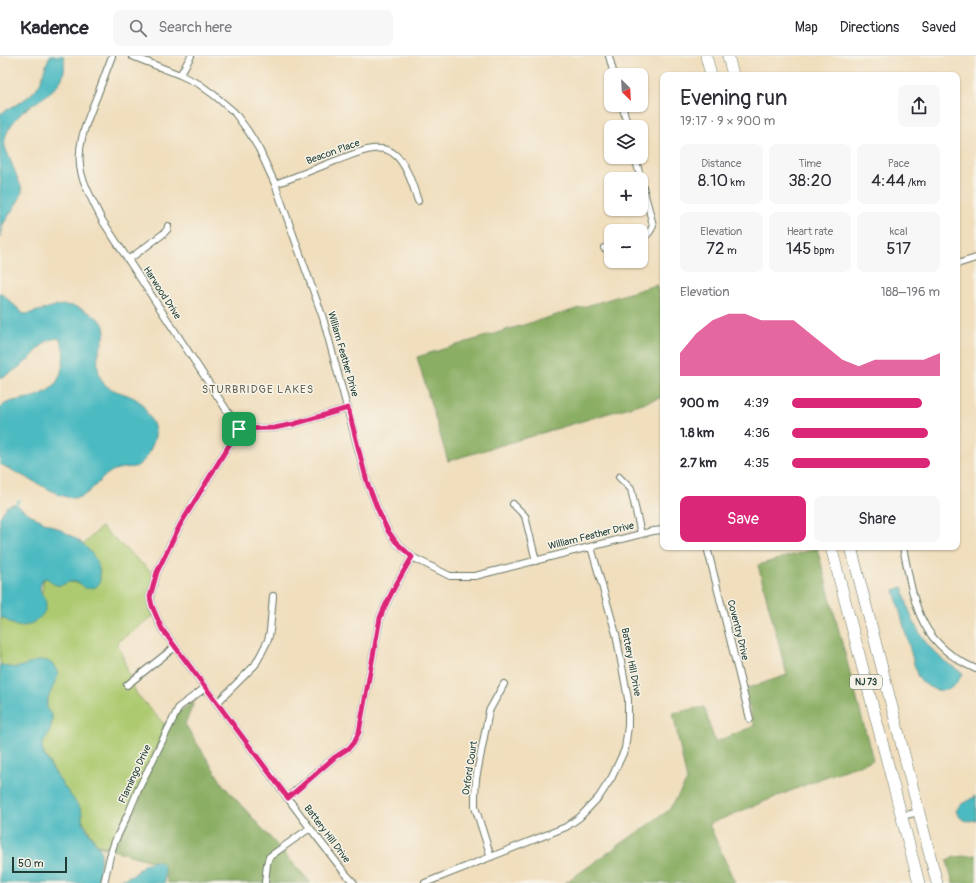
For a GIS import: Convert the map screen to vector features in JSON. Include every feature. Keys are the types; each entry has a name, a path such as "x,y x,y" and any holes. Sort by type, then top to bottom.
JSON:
{"highway":[{"path":"706,56 710,72"},
{"path":"728,56 732,72"},
{"name":"NJ 73","path":"832,550 919,883"},
{"name":"NJ 73","path":"852,550 937,883"}],"street":[{"name":"Harwood Drive","path":"112,56 84,132 79,159 82,175 102,220 239,429"},
{"name":"William Feather Drive","path":"132,56 199,84 234,112 259,149 275,184 323,318 367,482 388,531 396,542 412,557 450,576 475,576 660,530"},
{"path":"180,75 191,56"},
{"path":"609,56 612,68"},
{"name":"Beacon Place","path":"275,184 359,152 374,148 387,150 397,156 413,186 418,201"},
{"path":"637,164 653,225 648,234"},
{"path":"128,260 163,234 167,230 168,226"},
{"path":"960,263 976,258"},
{"path":"239,429 274,428 294,424 348,408"},
{"name":"Battery Hill Drive","path":"239,429 180,525 157,572 150,597 152,606 162,629 175,647 310,828 354,883"},
{"path":"619,478 631,489 641,534"},
{"path":"513,504 525,516 536,561"},
{"name":"Battery Hill Drive","path":"426,883 566,827 580,817 599,797 612,776 625,749 628,726 628,699 616,634 591,547"},
{"name":"Coventry Drive","path":"708,550 750,719"},
{"path":"904,550 913,594 924,625 934,639 947,652 963,664 976,669"},
{"path":"288,798 335,757 349,748 354,742 359,732 380,618 384,606 412,557"},
{"path":"217,703 255,665 261,654 268,640 270,631 272,596"},
{"path":"126,685 175,647"},
{"name":"Oxford Court","path":"491,857 475,807 476,778 490,711 504,684"},
{"name":"Flamingo Drive","path":"104,883 115,841 138,790 179,707 206,688"},
{"path":"902,816 919,812"},
{"path":"265,883 269,857 310,828"}],"green space":[{"path":"656,285 660,298 660,398 448,461 417,357"},
{"path":"101,527 156,576 156,614 117,642 136,693 164,724 139,804 115,846 98,846 43,752 0,749 0,618 38,619 44,578 97,586 83,545"},
{"path":"810,550 818,550 873,760 825,777 709,824 735,883 565,883 669,810 687,781 673,713 704,707 715,742 754,726 745,689 787,675 758,565"},
{"path":"195,700 185,724 224,786 311,883 168,883 162,864 98,846 115,846 139,804 164,724"},
{"path":"976,855 976,883 953,883 947,861 954,857"}],"water":[{"path":"50,56 64,56 65,62 61,80 49,93 25,110 15,120 7,132 5,147 22,192 20,198 2,226 0,237 0,114 22,101 36,89 40,83"},
{"path":"0,292 24,314 63,305 82,309 101,321 105,330 98,355 99,372 102,381 113,390 132,397 140,402 153,423 155,432 154,441 143,462 133,467 111,472 84,495 73,498 58,494 0,464 0,408 14,401 39,395 51,388 59,378 64,356 61,341 59,338 53,339 41,346 21,366 0,378"},
{"path":"16,504 26,512 72,536 82,543 91,552 97,563 100,574 99,584 90,588 85,588 75,582 59,585 54,584 47,578 43,579 40,592 46,601 45,609 36,621 26,626 17,626 0,617 0,517 7,506"},
{"path":"903,587 906,601 922,638 940,657 963,673 955,684 949,689 939,690 930,688 917,675 894,590"},
{"path":"41,660 52,664 58,675 47,701 47,709 52,716 52,721 50,731 42,746 43,752 63,785 80,808 84,825 101,851 98,883 0,883 0,664 16,667"},
{"path":"976,796 976,820 969,821 962,819 956,811 960,805"},
{"path":"153,861 163,865 165,883 115,883 136,873 143,865"}],"waterway":[{"path":"15,506 19,500"}],"district":[{"name":"STURBRIDGE LAKES","path":"258,389"}],"route":[{"path":"348,408 367,482 378,510 388,531 396,542 412,557 384,606 380,618 359,732 354,742 349,748 335,757 288,798 162,629 152,606 150,597 157,572 180,525 239,429 274,428 294,424 348,408"}]}
